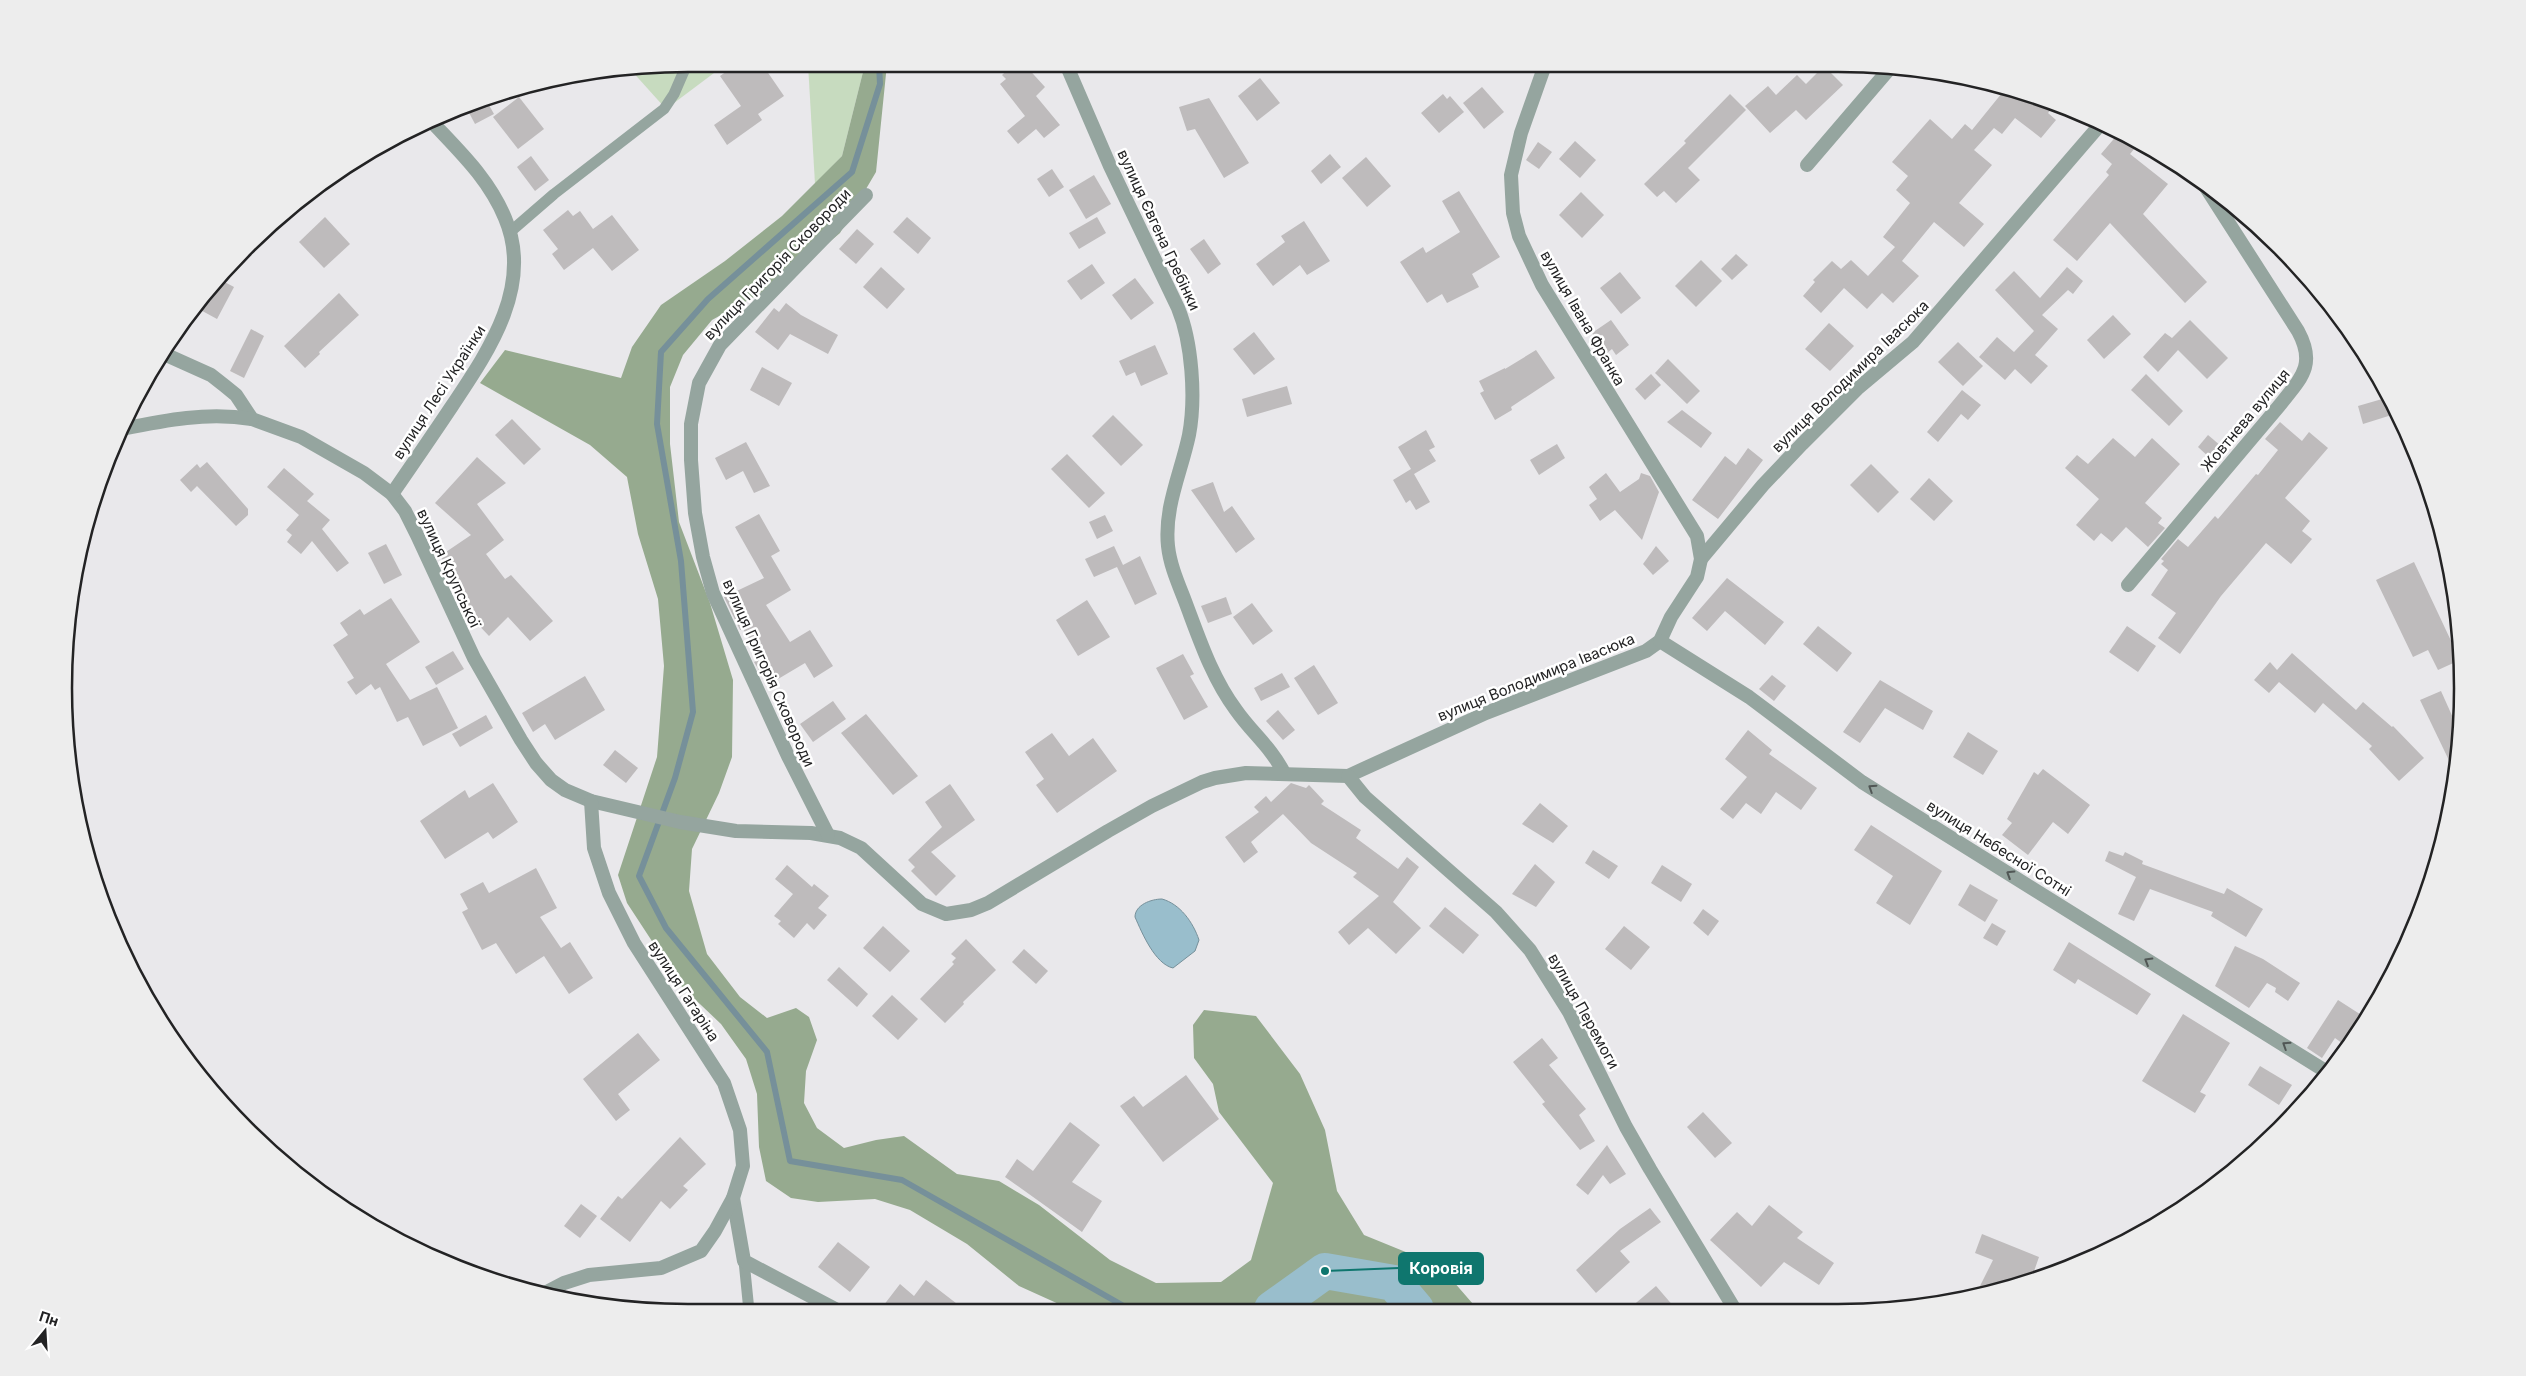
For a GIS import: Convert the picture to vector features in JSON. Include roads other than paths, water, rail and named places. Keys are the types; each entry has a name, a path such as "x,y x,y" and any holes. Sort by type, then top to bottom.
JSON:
{"street":[{"name":"вулиця Євгена Гребінки","path":"1069,72 1110,166 1178,308 1186,330 1192,407 1189,435 1168,516 1170,561 1219,683 1237,712 1276,757 1284,773"},
{"name":"вулиця Івана Франка","path":"1543,72 1521,133 1511,175 1512,206 1519,236 1542,286 1692,527 1700,544 1701,564"},
{"path":"1807,165 1884,75"},
{"name":"вулиця Лесі Українки","path":"392,494 484,358 501,327 513,275 510,232 499,204 481,174 436,126"},
{"name":"вулиця Володимира Івасюка","path":"1348,776 1457,725 1646,651 1660,641 1671,617 1701,564 1763,485 1857,389 1913,342 2096,129"},
{"name":"вулиця Григорія Сковороди","path":"828,835 788,756 713,593 703,557 695,514 691,460 691,424 700,383 711,358 720,345 866,194"},
{"name":"Жовтнева вулиця","path":"2128,585 2279,406 2301,378 2307,364 2308,354 2298,332 2213,200"},
{"path":"170,356 211,375 225,386 244,406 252,419"},
{"name":"вулиця Крупської","path":"131,427 196,416 235,416 252,419 270,424 301,437 364,473 392,494 405,511 418,535 474,658 536,763 551,780 591,801 643,814 719,829 828,835"},
{"name":"вулиця Небесної Сотні","path":"1660,641 1749,697 1883,795 2322,1069"},
{"path":"828,835 851,842 861,848 913,897 933,910 946,914 958,913 988,903 1159,802 1202,782 1246,773 1348,776"},
{"name":"вулиця Перемоги","path":"1348,776 1365,796 1496,912 1530,950 1569,1012 1626,1127 1650,1170 1732,1304"},
{"name":"вулиця Гагаріна","path":"555,1289 589,1275 661,1268 695,1254 709,1242 733,1198 741,1178 743,1150 732,1101 724,1083 634,943 609,893 594,848 591,801"},
{"name":"вулиця Гагаріна","path":"733,1198 744,1261"},
{"path":"744,1261 826,1304"}],"lane":[{"path":"510,232 554,194 664,109 674,94 683,72"},
{"path":"744,1261 748,1304"}],"water":[{"path":"1162,899 1169,901 1180,909 1193,927 1199,940 1195,951 1173,968 1160,961 1145,939 1135,917 1138,909 1144,904"}],"waterway":[{"path":"879,72 880,84 852,172 708,299 661,352 657,424 681,561 693,712 675,778 639,876 666,928 767,1052 790,1161 902,1180 1120,1304"},
{"path":"1279,1304 1325,1271 1394,1283 1412,1304"}],"place":[{"name":"Коровія","path":"1325,1271"}]}
